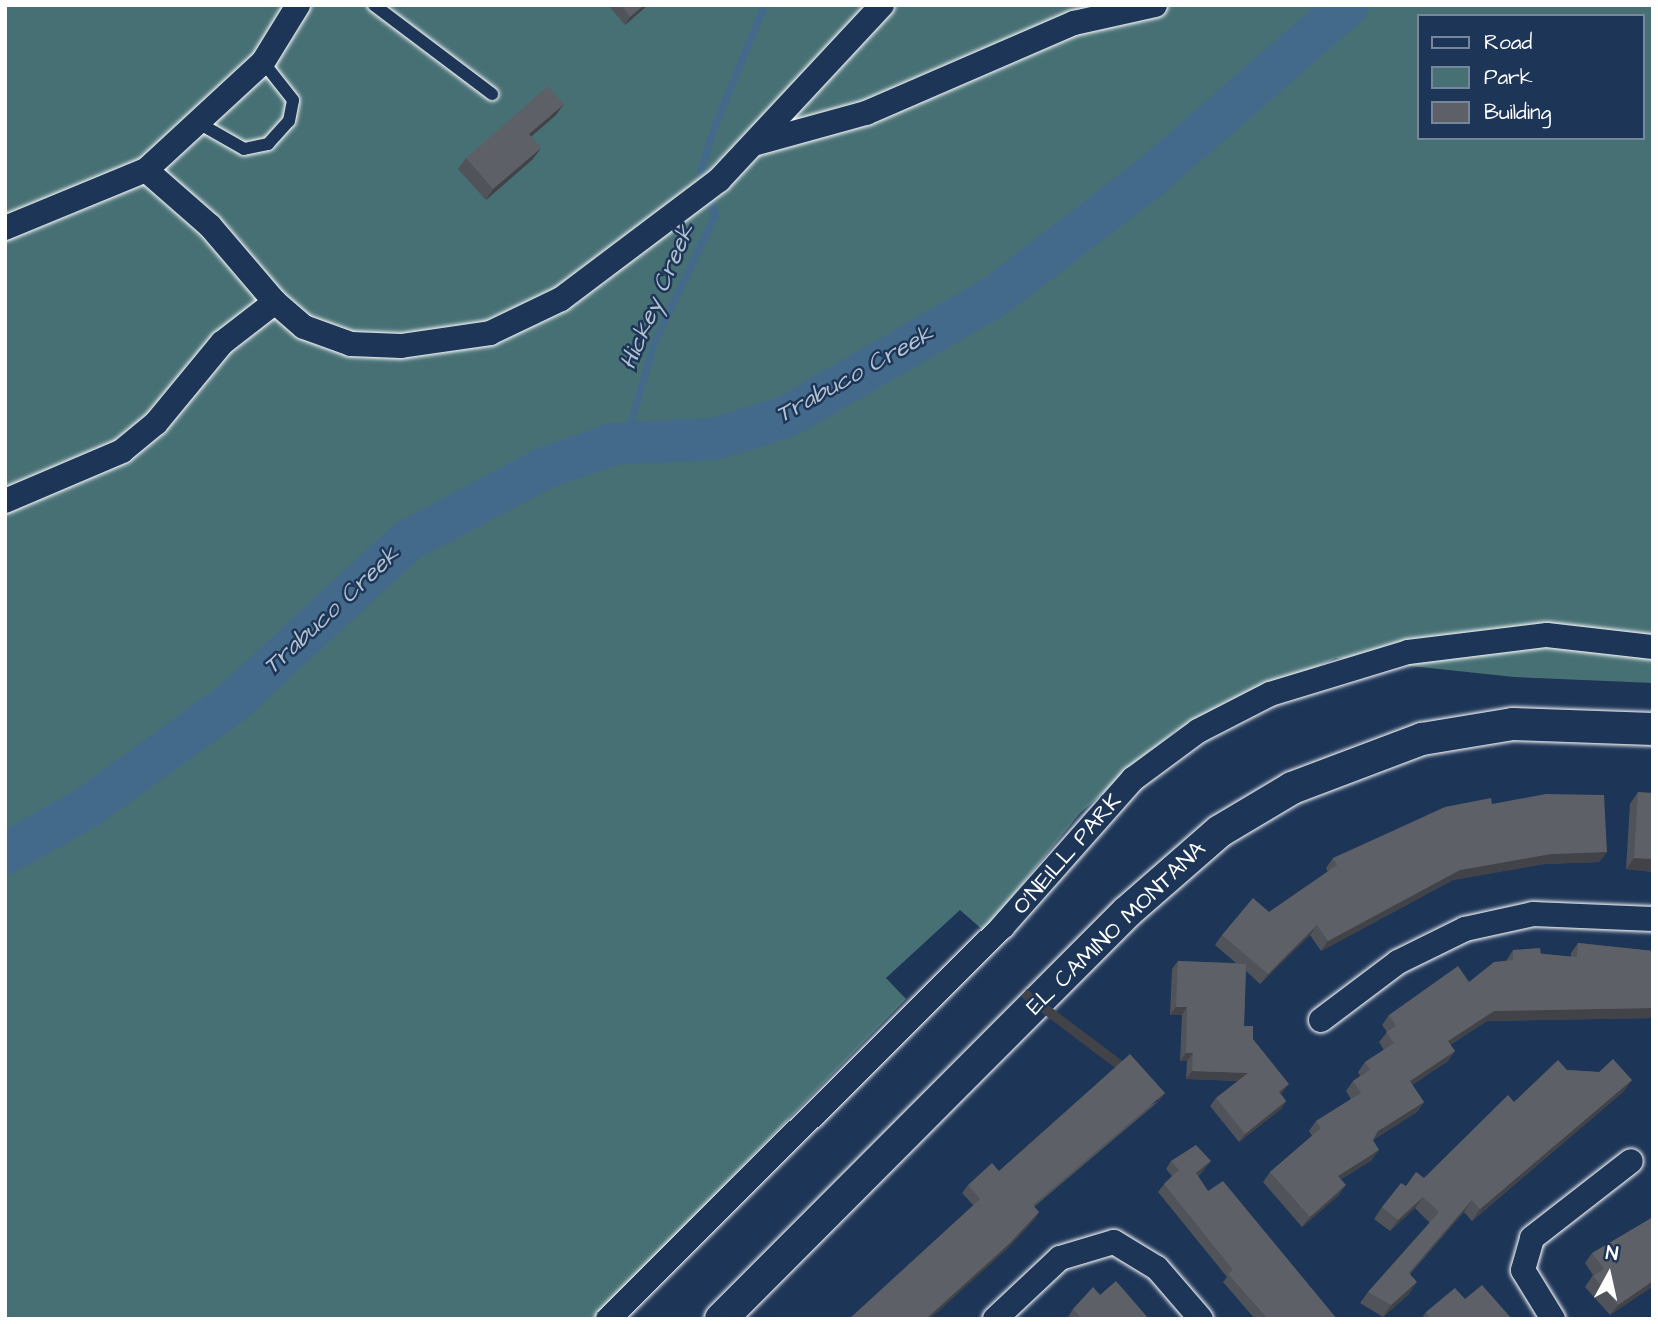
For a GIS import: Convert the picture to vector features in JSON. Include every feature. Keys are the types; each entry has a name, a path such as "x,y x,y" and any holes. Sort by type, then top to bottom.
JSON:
{"street":[{"path":"5,228 146,170 202,125 263,62 298,5"},
{"path":"146,170 211,226 275,302 304,327 351,344 401,346 490,333 561,299 692,204 757,143 882,5"},
{"path":"757,143 866,113 1074,23 1155,5"},
{"path":"5,501 122,451 156,423 222,343 275,302"},
{"name":"O'NEILL PARK","path":"608,1319 985,944 1133,779 1198,731 1270,694 1408,652 1547,635 1653,647"},
{"name":"EL CAMINO MONTANA","path":"721,1319 1127,912 1220,831 1292,788 1422,739 1513,724 1653,729"},
{"path":"1321,1020 1398,962 1465,929 1533,914 1653,919"},
{"path":"1553,1319 1523,1270 1532,1238 1631,1161"},
{"path":"995,1319 1060,1258 1114,1242 1157,1268 1202,1319"}],"lane":[{"path":"374,5 492,94"},
{"path":"202,125 244,149 268,144 289,121 293,100 263,62"}],"green space":[{"path":"5,5 1653,5 1653,683 1514,677 1336,658 1175,731 1080,813 984,931 960,910 886,978 906,999 593,1319 5,1319"}],"building":[{"path":"621,5 644,5 630,17"},
{"path":"548,86 564,104 529,134 541,148 493,189 466,158"},
{"path":"1638,792 1653,793 1653,859 1634,858"},
{"path":"1546,794 1604,795 1607,852 1551,854 1460,870 1328,941 1317,925 1268,974 1222,935 1253,898 1269,912 1337,865 1333,858 1445,807 1491,798 1492,804"},
{"path":"1578,943 1653,951 1653,1008 1494,1011 1448,1041 1455,1051 1410,1081 1424,1102 1378,1131 1373,1140 1379,1150 1338,1176 1346,1185 1310,1217 1270,1172 1321,1128 1316,1121 1361,1093 1353,1081 1370,1070 1365,1062 1394,1043 1386,1032 1396,1026 1389,1015 1458,966 1469,982 1494,962 1513,960 1513,950 1540,948 1541,954 1577,957"},
{"path":"1178,961 1246,964 1244,1026 1253,1026 1253,1039 1289,1084 1279,1092 1286,1101 1245,1134 1216,1098 1248,1073 1192,1071 1193,1053 1186,1053 1187,1007 1176,1007"},
{"path":"1130,1054 1165,1093 1033,1205 1039,1212 1010,1243 926,1319 849,1319 980,1199 968,1185 992,1163 999,1171"},
{"path":"1613,1059 1632,1080 1480,1209 1472,1200 1409,1273 1417,1282 1391,1305 1368,1292 1439,1212 1423,1197 1398,1220 1382,1207 1401,1183 1406,1186 1416,1172 1424,1178 1508,1095 1514,1102 1558,1060 1567,1070 1599,1072"},
{"path":"1196,1145 1211,1161 1196,1173 1208,1191 1223,1181 1337,1319 1268,1319 1228,1274 1233,1270 1164,1184 1179,1170 1171,1161"},
{"path":"1653,1217 1653,1281 1618,1305 1593,1276 1604,1269 1592,1253"},
{"path":"1116,1281 1149,1319 1082,1319 1073,1309 1093,1287 1100,1295"},
{"path":"1482,1285 1512,1319 1431,1319 1426,1312 1455,1288 1465,1299"}],"waterway":[{"name":"Hickey Creek","path":"704,184 700,171 714,127 764,5"},
{"name":"Trabuco Creek","path":"5,854 89,806 233,702 407,541 545,468 613,444 714,439 786,417 994,297 1153,175 1348,5"},
{"name":"Hickey Creek","path":"613,444 630,424 654,342 715,214 708,195"}]}
